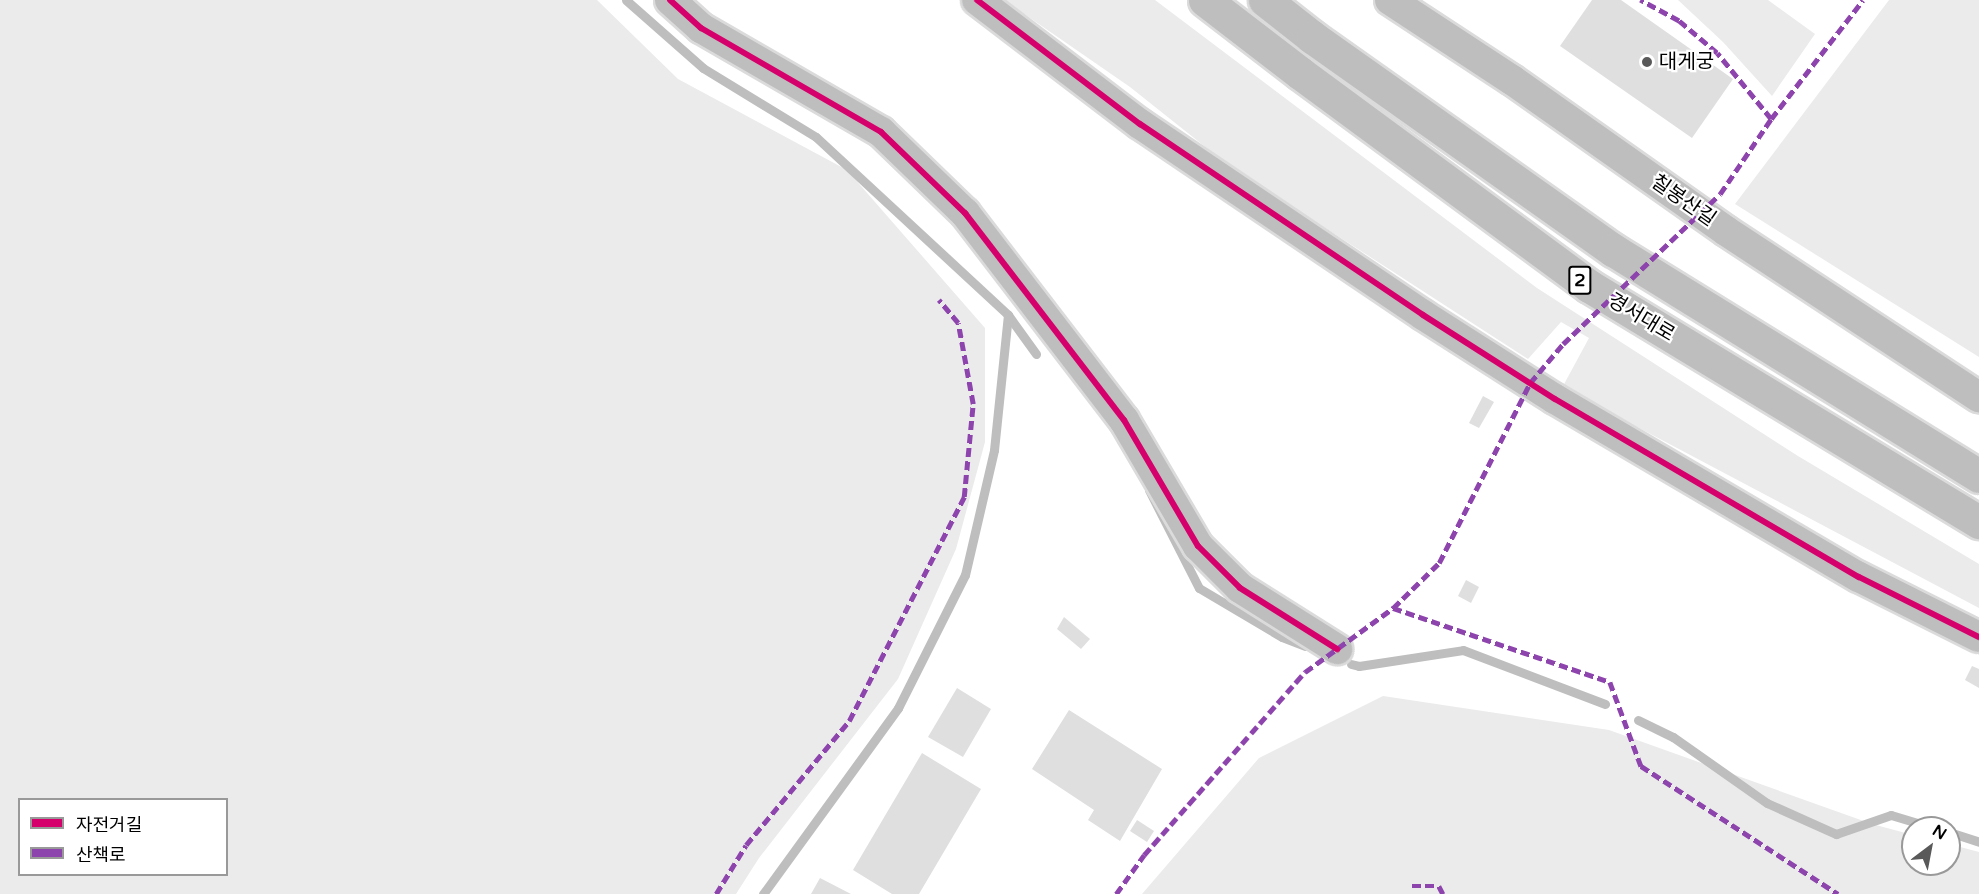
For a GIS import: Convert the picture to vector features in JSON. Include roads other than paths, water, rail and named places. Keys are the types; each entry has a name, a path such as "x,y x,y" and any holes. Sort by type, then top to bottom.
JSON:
{"main road":[{"name":"경서대로","path":"1205,0 1589,286 1979,522"},
{"name":"2","path":"1265,0 1312,37 1612,250 1979,476"}],"street":[{"path":"670,0 701,28 881,132 965,213 1124,420 1198,546 1240,588 1337,649"},
{"path":"977,0 1140,124 1491,358 1859,577 1979,637"},
{"name":"칠봉산길","path":"1390,0 1512,80 1726,231 1979,397"}],"waterway":[{"path":"626,0 703,68 816,137 1008,315 1036,354"},
{"path":"763,894 898,708 965,575 994,450 1008,315"},
{"path":"1149,490 1199,588 1282,637 1305,646"},
{"path":"1351,664 1359,666 1463,650 1605,704"},
{"path":"1638,720 1673,737 1767,803 1836,834 1891,815 1901,818"},
{"path":"1961,836 1979,842"}],"place":[{"name":"대게궁","path":"1647,62"}]}
